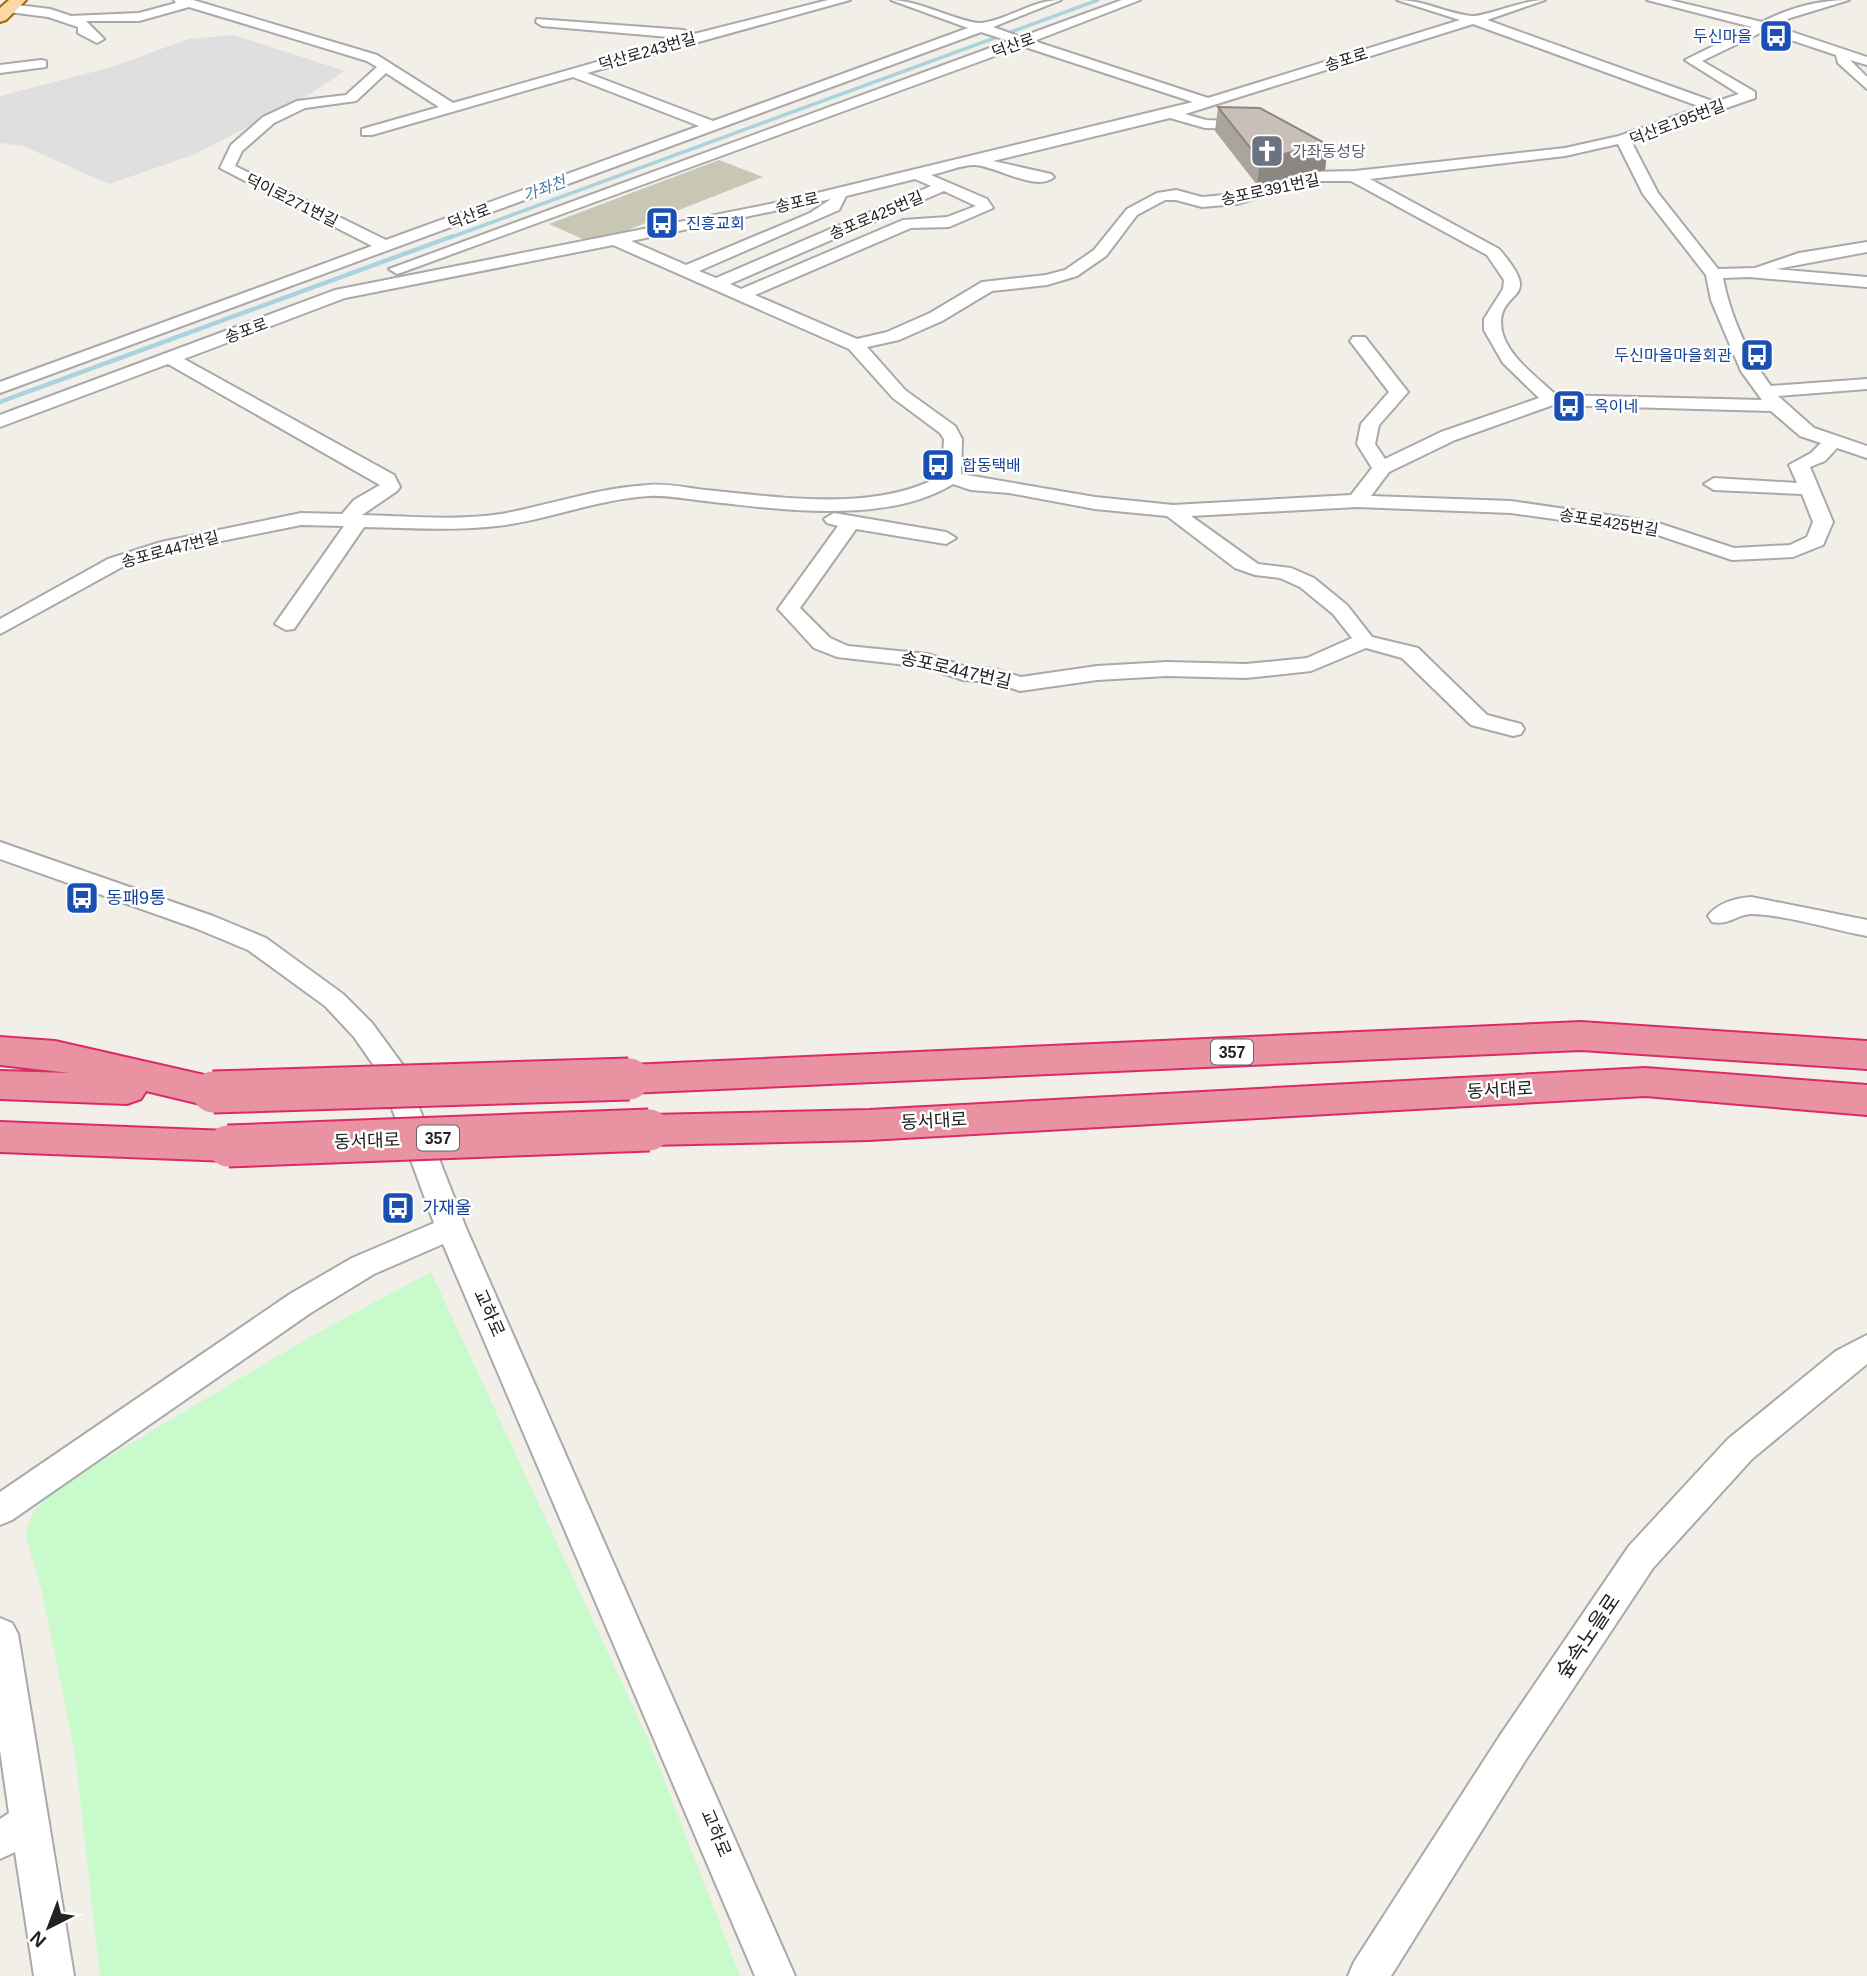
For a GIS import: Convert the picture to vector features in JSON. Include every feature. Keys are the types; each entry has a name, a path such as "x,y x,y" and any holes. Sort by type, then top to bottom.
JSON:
{"highway":[{"name":"357","path":"0,1085 213,1092 629,1079 1581,1036 1851,1054"},
{"path":"0,1051 55,1055 213,1092"},
{"name":"동서대로","path":"0,1137 228,1146 649,1130 869,1125 1646,1082 1860,1099"}],"street":[{"name":"덕산로243번길","path":"367,132 710,33 844,0"},
{"path":"897,0 1206,102"},
{"name":"덕산로","path":"0,388 387,247 710,125 985,28 1055,0"},
{"name":"덕산로","path":"341,295 382,274 1134,0"},
{"path":"1403,0 1476,19 1714,107"},
{"name":"송포로","path":"0,421 341,295 839,192 1170,114 1539,0"},
{"path":"1653,0 1761,26 1867,61"},
{"path":"1775,0 1796,12"},
{"path":"1761,26 1796,12 1843,0"},
{"path":"9,9 78,19 139,17 184,1 372,58 451,108"},
{"path":"78,19 104,11 110,5 102,3"},
{"path":"615,15 674,21 710,33"},
{"path":"78,19 85,25 83,30 97,39"},
{"path":"542,22 677,34 710,33"},
{"name":"덕산로195번길","path":"1761,26 1692,60 1749,95 1623,139 1650,194 1714,274 1719,300 1744,359 1771,399 1807,432 1832,443 1867,452"},
{"path":"1843,54 1843,60 1867,85"},
{"path":"0,69 41,64"},
{"name":"덕이로271번길","path":"386,65 355,97 341,102 302,104 260,124 228,160 227,168 387,247"},
{"path":"572,72 710,125"},
{"path":"1170,114 1205,124 1261,126 1273,132"},
{"name":"송포로391번길","path":"855,345 892,336 936,317 965,296 988,286 1047,279 1071,273 1100,253 1132,212 1162,197 1176,195 1202,202 1237,200 1311,177 1353,176 1565,152 1623,139"},
{"name":"송포로391번길","path":"1319,157 1493,252 1508,267 1513,280 1508,297 1494,313 1492,328 1504,349 1551,400"},
{"path":"974,160 1016,173 1046,177"},
{"path":"915,174 941,187"},
{"name":"송포로425번길","path":"716,284 941,187 982,202 985,208 949,222 909,223 741,295"},
{"path":"685,271 834,207 840,200 839,192"},
{"path":"614,240 855,345 899,394 948,430 954,439 951,477"},
{"path":"1749,272 1799,258 1867,247"},
{"path":"1714,274 1749,272 1867,282"},
{"path":"1359,341 1399,392 1370,424 1366,444 1382,468"},
{"path":"170,358 387,480 390,487 361,505 352,514 356,524 286,624"},
{"path":"1357,501 1382,468 1448,436 1551,400 1771,399 1867,384"},
{"name":"송포로425번길","path":"951,477 971,484 1009,487 1095,503 1173,511 1357,501 1511,507 1655,528 1732,554 1793,551 1816,541 1823,522 1799,465 1818,457 1832,443"},
{"name":"송포로447번길","path":"0,628 90,575 142,553 301,519 446,523 499,520 607,495 651,490 796,505 887,501 928,491 951,477"},
{"path":"1714,484 1809,489"},
{"name":"송포로447번길","path":"796,505 849,524 946,538"},
{"path":"1173,511 1197,532 1252,569 1285,573 1326,597 1353,621 1364,642 1410,653 1479,720 1513,729"},
{"name":"송포로447번길","path":"849,524 789,610 822,643 845,652 928,661 963,673 994,676 1020,684 1097,673 1167,668 1246,671 1311,664 1364,642"},
{"name":"교하로","path":"0,850 204,922 257,944 334,1000 363,1030 392,1071 452,1228 775,1976"},
{"path":"1721,916 1742,905 1772,908 1833,923 1867,928"},
{"path":"0,1510 300,1303 363,1266 452,1228"},
{"name":"숲속노을로","path":"1367,1976 1422,1895 1512,1749 1641,1558 1740,1449 1847,1360 1867,1348"},
{"path":"1,1643 14,1831 54,1976"}],"shaded area":[{"path":"234,35 345,71 302,99 193,155 109,184 23,146 0,143 0,96 112,67 188,39"},
{"path":"719,160 763,177 620,233 585,240 549,224"}],"green space":[{"path":"431,1272 649,1741 740,1976 100,1976 75,1754 42,1592 25,1534 33,1512 49,1496 113,1454 308,1338"}],"building":[{"path":"1218,107 1260,108 1328,145 1260,160"}],"waterway":[{"name":"가좌천","path":"449,238 1098,0"},
{"name":"가좌천","path":"0,402 453,236"}],"place":[{"name":"두신마을","path":"1776,36"},
{"name":"가좌동성당","path":"1267,151"},
{"name":"진흥교회","path":"662,223"},
{"name":"두신마을마을회관","path":"1757,355"},
{"name":"옥이네","path":"1569,406"},
{"name":"합동택배","path":"938,465"},
{"name":"동패9통","path":"82,898"},
{"name":"가재울","path":"398,1208"}]}
